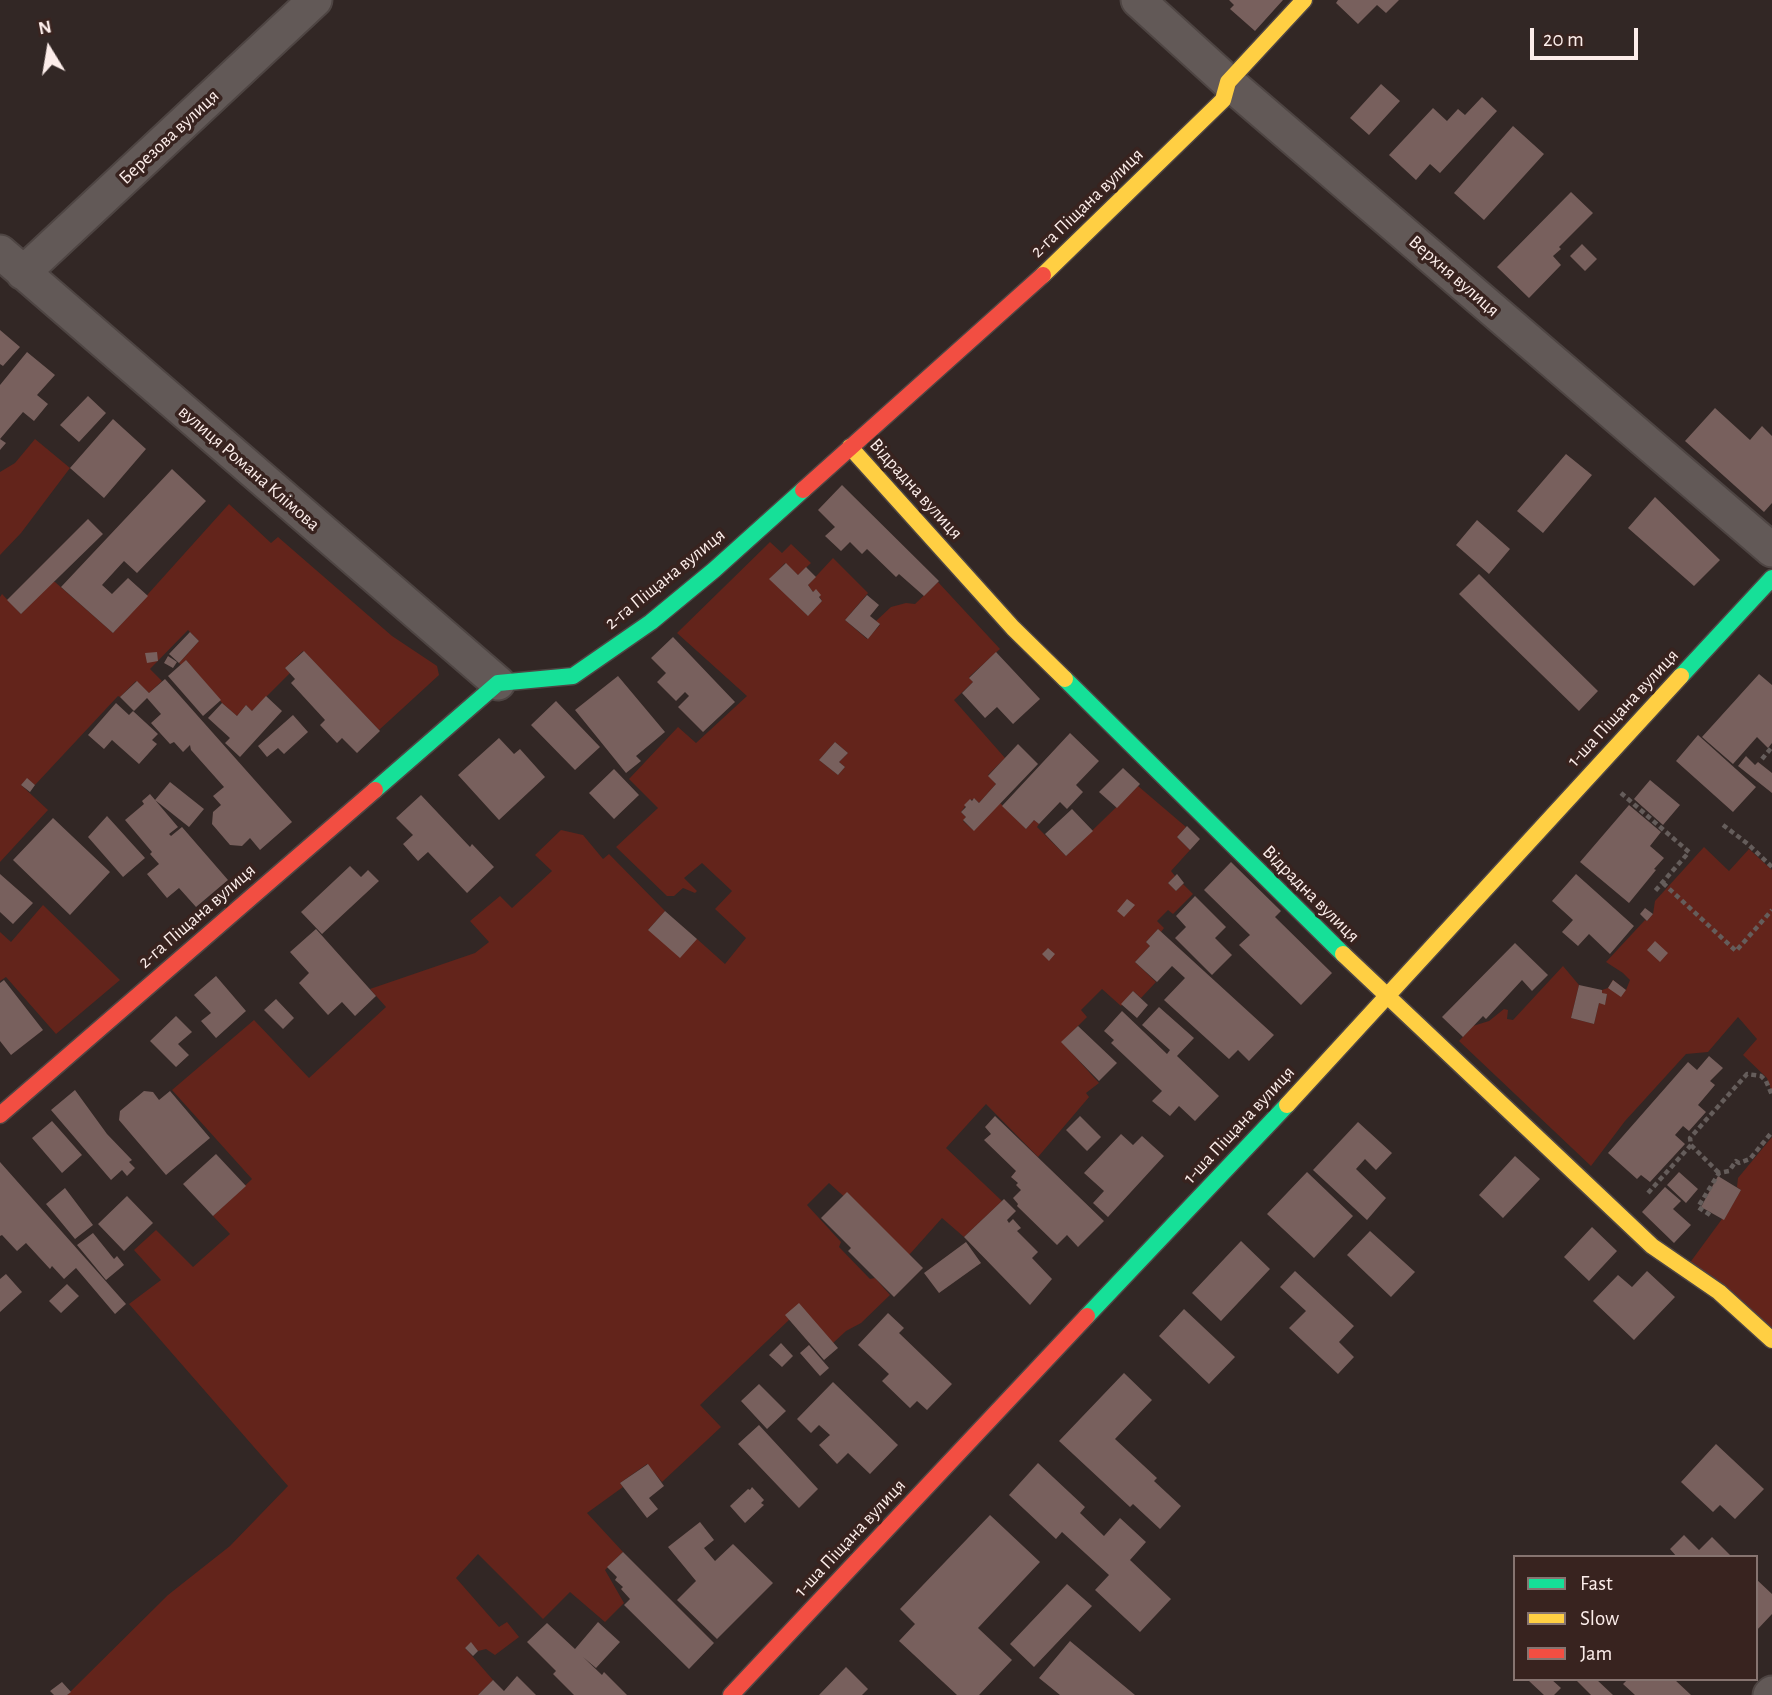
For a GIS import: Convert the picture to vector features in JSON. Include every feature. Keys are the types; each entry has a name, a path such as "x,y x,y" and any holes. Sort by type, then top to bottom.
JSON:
{"street":[{"name":"Березова вулиця","path":"12,263 315,0"},
{"name":"Верхня вулиця","path":"1138,0 1227,82 1772,550"},
{"name":"2-га Піщана вулиця","path":"0,1115 498,683 573,676 651,622 714,570 1012,304 1120,202 1223,100 1227,82 1304,0"},
{"name":"вулиця Романа Клімова","path":"12,263 498,683"},
{"name":"Відрадна вулиця","path":"850,447 1013,628 1387,998 1653,1246 1719,1292 1772,1340"},
{"name":"1-ша Піщана вулиця","path":"731,1695 1387,998 1772,578"}],"path":[{"path":"1762,759 1772,747"},
{"path":"1634,805 1689,852 1655,891"},
{"path":"1723,825 1772,867"},
{"path":"1662,883 1736,951 1772,910"},
{"path":"1718,1173 1691,1145 1690,1138 1742,1078 1752,1074 1769,1080 1772,1095"},
{"path":"1710,1215 1698,1207 1718,1173 1729,1171 1736,1161 1739,1163 1750,1159 1772,1132"},
{"path":"1645,1196 1691,1145"}],"shaded area":[{"path":"35,439 70,468 21,533 0,555 0,472 15,463"},
{"path":"229,504 271,543 278,537 392,636 437,666 439,675 379,730 303,651 285,668 290,673 252,711 246,705 237,716 222,703 186,660 181,665 179,663 199,641 188,630 150,669 162,681 149,693 136,681 118,696 35,785 27,779 21,785 48,810 0,862 0,597 2,594 21,614 55,582 113,633"},
{"path":"770,542 782,553 791,544 811,563 798,575 785,563 770,579 807,615 822,601 816,590 813,592 808,585 833,558 868,593 845,620 867,639 880,625 876,621 891,607 906,603 915,604 938,582 1000,649 969,677 973,682 954,700 1005,758 988,775 996,784 979,803 975,799 970,800 961,812 966,817 963,821 973,830 1000,803 1026,829 1034,820 1039,824 1037,827 1066,856 1138,786 1186,827 1177,837 1190,850 1171,871 1175,876 1168,883 1176,891 1183,884 1193,894 1173,914 1168,910 1157,921 1164,928 1161,932 1158,929 1146,942 1150,946 1135,962 1156,982 1141,998 1133,991 1121,1006 1102,989 1081,1010 1087,1017 1062,1042 1099,1083 1086,1093 1089,1097 1038,1157 986,1104 946,1148 1002,1201 964,1237 942,1218 909,1255 829,1183 807,1205 841,1242 839,1247 890,1295 861,1323 846,1331 833,1343 790,1319 700,1405 721,1427 662,1482 647,1464 620,1483 623,1487 587,1513 623,1552 605,1570 624,1603 605,1622 570,1592 543,1619 478,1554 456,1578 499,1627 507,1622 519,1637 495,1655 486,1649 478,1651 471,1643 465,1648 493,1680 478,1695 67,1695 168,1595 230,1546 288,1486 129,1304 161,1280 134,1250 156,1230 193,1267 230,1234 213,1216 252,1179 172,1090 254,1020 309,1078 386,1007 370,989 475,953 489,942 470,921 500,896 512,908 552,871 535,855 561,830 583,835 603,859 609,854 665,911 648,930 697,939 725,964 746,938 715,909 732,891 702,863 684,878 697,891 695,893 683,888 674,896 667,896 616,847 658,808 629,779 678,727 696,743 747,696 677,633","holes":["835,742 848,753 839,762 845,767 838,775 819,760"]},
{"path":"1704,847 1729,871 1749,849 1772,870 1772,1092 1767,1078 1743,1055 1757,1039 1738,1017 1708,1052 1686,1054 1625,1121 1591,1166 1459,1041 1473,1026 1489,1021 1504,1009 1508,1010 1507,1019 1513,1020 1563,966 1579,985 1571,1018 1594,1024 1599,1003 1605,1004 1607,995 1602,993 1602,990 1608,988 1613,980 1626,990 1630,980 1606,962 1653,914 1655,901"},
{"path":"43,905 120,980 56,1034 6,977 0,981 0,932 11,942"},
{"path":"1772,1137 1772,1332 1689,1264 1724,1219 1741,1190 1737,1187 1738,1178"}],"building":[{"path":"1229,0 1283,0 1255,31 1230,9 1234,5"},
{"path":"1338,0 1399,0 1386,13 1377,5 1358,24 1336,3"},
{"path":"1381,84 1400,101 1369,135 1350,118"},
{"path":"1482,97 1497,111 1440,173 1430,164 1416,180 1389,155 1433,108 1447,121 1458,109 1465,115"},
{"path":"1513,126 1544,154 1484,220 1454,193"},
{"path":"1571,192 1593,213 1559,247 1561,249 1553,256 1561,265 1529,298 1497,267"},
{"path":"1582,244 1597,259 1585,271 1570,256"},
{"path":"0,330 20,347 3,366 0,364"},
{"path":"27,352 55,375 37,395 48,404 34,421 23,412 0,439 0,385"},
{"path":"88,396 106,413 79,442 60,425"},
{"path":"1715,408 1750,440 1762,426 1772,436 1772,503 1764,512 1685,441"},
{"path":"113,419 146,449 104,498 70,468"},
{"path":"0,439 6,443 0,450"},
{"path":"1566,454 1592,475 1543,533 1517,511"},
{"path":"172,469 206,501 137,573 124,561 102,585 112,594 128,578 148,596 113,633 61,587"},
{"path":"842,485 939,581 924,596 899,574 896,577 867,549 862,554 850,542 841,551 825,536 835,527 818,510"},
{"path":"1655,497 1720,560 1694,586 1628,528"},
{"path":"88,519 103,534 21,614 7,600"},
{"path":"1477,520 1510,549 1489,574 1456,545"},
{"path":"786,563 798,575 806,567 816,577 808,585 813,592 816,589 822,601 808,616 769,579"},
{"path":"1479,574 1598,691 1579,711 1459,594"},
{"path":"867,595 879,605 870,616 880,624 868,639 845,620"},
{"path":"190,632 199,641 179,663 169,654"},
{"path":"673,637 735,702 703,732 678,707 689,696 685,692 676,701 657,682 666,673 651,658"},
{"path":"304,651 380,731 357,753 342,738 337,743 320,725 325,720 291,683 295,679 285,668"},
{"path":"157,652 158,661 147,663 145,653"},
{"path":"996,652 1040,699 1013,724 997,707 985,718 962,693 973,682 969,678"},
{"path":"168,656 177,662 173,668 164,663"},
{"path":"186,660 221,700 203,716 168,676"},
{"path":"1759,674 1772,685 1772,743 1768,748 1757,737 1733,764 1702,737"},
{"path":"618,676 665,732 636,756 641,761 626,773 575,710"},
{"path":"165,679 292,822 260,850 250,838 242,846 230,845 212,824 213,812 221,805 213,796 224,787 191,750 190,745 183,752 174,742 170,744 151,723 161,714 147,698 134,711 120,697 137,681 149,693"},
{"path":"266,696 282,711 240,757 225,743 230,738 208,718 222,703 237,716 246,705 252,711"},
{"path":"556,701 600,747 575,770 531,725"},
{"path":"116,703 129,715 133,711 158,734 152,740 157,744 139,764 112,740 104,749 88,735"},
{"path":"293,715 308,732 284,754 278,748 267,757 258,746"},
{"path":"1070,733 1099,761 1076,785 1083,792 1067,809 1060,802 1039,824 1034,820 1026,829 1002,806"},
{"path":"1698,735 1756,787 1733,812 1676,761"},
{"path":"499,738 514,754 520,749 545,777 499,820 458,775"},
{"path":"835,742 848,753 839,762 845,767 838,775 819,760"},
{"path":"1018,744 1038,764 974,831 963,820 966,817 961,812 966,807 964,805 974,798 979,803 996,784 988,776"},
{"path":"1746,756 1755,765 1758,762 1772,773 1772,793 1738,766"},
{"path":"1123,768 1140,784 1117,808 1099,792"},
{"path":"614,769 639,795 614,819 589,793"},
{"path":"27,778 35,785 30,792 21,785"},
{"path":"1650,780 1680,805 1663,825 1634,799"},
{"path":"170,782 204,809 189,827 155,800"},
{"path":"150,794 178,827 169,834 171,836 182,827 228,880 196,907 179,888 167,898 147,874 159,864 125,820 144,804 142,801"},
{"path":"421,795 470,847 472,844 494,867 467,893 428,852 418,861 403,844 413,835 396,818"},
{"path":"1629,805 1661,832 1650,846 1664,858 1629,903 1580,862"},
{"path":"1072,809 1093,831 1066,856 1045,834"},
{"path":"107,816 145,858 123,877 88,837"},
{"path":"53,818 110,872 70,915 13,860"},
{"path":"1187,826 1200,839 1190,850 1177,837"},
{"path":"1231,862 1281,911 1275,917 1332,973 1301,1005 1239,945 1250,935 1204,890"},
{"path":"350,866 361,877 368,870 379,881 322,934 301,912"},
{"path":"0,874 33,903 13,924 0,912"},
{"path":"1177,874 1184,883 1176,891 1168,883"},
{"path":"1576,874 1634,926 1610,954 1589,934 1578,946 1562,932 1573,920 1552,901"},
{"path":"1195,896 1226,927 1215,938 1232,955 1212,975 1175,938 1186,927 1176,916"},
{"path":"1127,899 1135,905 1124,917 1117,911"},
{"path":"1645,908 1653,914 1647,921 1640,914"},
{"path":"665,911 697,939 680,958 648,930"},
{"path":"316,929 376,996 355,1016 342,1002 328,1015 299,983 309,973 290,952"},
{"path":"1158,929 1274,1035 1249,1061 1238,1050 1229,1059 1164,1000 1185,978 1172,966 1157,982 1135,962 1150,946 1146,942"},
{"path":"1655,941 1668,953 1660,962 1647,950"},
{"path":"1515,943 1548,975 1532,991 1522,980 1486,1019 1483,1016 1463,1037 1442,1017"},
{"path":"1048,948 1055,954 1049,961 1042,954"},
{"path":"216,976 246,1011 216,1038 201,1021 211,1013 194,995"},
{"path":"4,980 43,1030 11,1055 0,1041 0,983"},
{"path":"1613,980 1626,990 1621,997 1608,988"},
{"path":"1579,985 1602,990 1602,993 1607,994 1605,1005 1599,1003 1594,1024 1571,1018"},
{"path":"1133,991 1148,1005 1137,1018 1121,1004"},
{"path":"276,999 294,1018 283,1029 264,1010"},
{"path":"1159,1007 1194,1038 1177,1056 1219,1096 1195,1121 1179,1106 1170,1116 1152,1101 1162,1091 1111,1043 1114,1040 1104,1031 1122,1011 1167,1054 1170,1050 1142,1025"},
{"path":"176,1016 192,1032 178,1044 189,1055 176,1067 150,1041"},
{"path":"1078,1026 1117,1063 1099,1081 1061,1042"},
{"path":"1709,1056 1723,1068 1710,1081 1715,1085 1698,1105 1706,1112 1689,1131 1683,1126 1675,1135 1685,1144 1650,1182 1641,1175 1637,1179 1608,1153 1688,1062 1697,1070"},
{"path":"75,1090 107,1134 132,1160 129,1162 135,1168 127,1176 122,1170 111,1180 51,1110"},
{"path":"144,1091 153,1092 159,1100 170,1091 210,1138 166,1175 119,1120 120,1111"},
{"path":"995,1116 1104,1221 1078,1247 1067,1235 1057,1245 1017,1206 1013,1198 1021,1190 1011,1177 1016,1171 984,1140 991,1134 985,1127"},
{"path":"1080,1116 1101,1137 1087,1151 1066,1130"},
{"path":"52,1121 82,1155 62,1173 32,1138"},
{"path":"1358,1122 1392,1153 1376,1170 1365,1159 1356,1169 1386,1198 1367,1220 1313,1170"},
{"path":"1121,1134 1133,1145 1142,1136 1164,1156 1108,1217 1093,1203 1104,1191 1084,1173"},
{"path":"216,1154 246,1186 213,1216 183,1184"},
{"path":"1515,1156 1540,1179 1503,1218 1479,1195"},
{"path":"0,1162 126,1304 115,1314 76,1268 64,1279 52,1266 50,1269 26,1243 17,1251 0,1236"},
{"path":"1307,1172 1353,1216 1314,1258 1267,1214"},
{"path":"1679,1172 1698,1189 1686,1203 1667,1185"},
{"path":"1718,1176 1741,1190 1724,1220 1701,1207"},
{"path":"1665,1187 1681,1201 1673,1209 1691,1225 1674,1243 1642,1212"},
{"path":"65,1188 93,1225 75,1239 46,1204"},
{"path":"847,1192 923,1268 894,1297 848,1251 851,1248 821,1218"},
{"path":"127,1196 153,1223 124,1251 98,1224"},
{"path":"1004,1199 1016,1211 1007,1220 1009,1223 1013,1219 1021,1228 1017,1231 1038,1252 1032,1258 1052,1279 1030,1305 964,1237"},
{"path":"1592,1227 1617,1251 1589,1281 1564,1257"},
{"path":"1370,1231 1415,1272 1391,1297 1347,1255"},
{"path":"93,1233 114,1259 117,1256 124,1265 106,1280 77,1245"},
{"path":"1241,1241 1270,1269 1221,1321 1192,1293"},
{"path":"966,1242 981,1263 939,1293 924,1273"},
{"path":"1295,1271 1354,1326 1339,1342 1354,1357 1338,1374 1289,1328 1306,1311 1280,1287"},
{"path":"1647,1271 1675,1297 1634,1340 1593,1301 1618,1275 1632,1287"},
{"path":"6,1274 22,1292 0,1312 0,1279"},
{"path":"67,1284 79,1296 61,1313 49,1301"},
{"path":"799,1303 838,1348 824,1360 785,1315"},
{"path":"1184,1309 1235,1357 1209,1384 1159,1336"},
{"path":"888,1313 904,1328 899,1333 952,1384 927,1410 917,1401 910,1408 882,1381 889,1374 858,1345"},
{"path":"781,1343 793,1356 782,1367 769,1355"},
{"path":"809,1345 829,1368 820,1376 800,1353"},
{"path":"1124,1373 1152,1400 1115,1439 1157,1478 1154,1481 1181,1506 1160,1529 1133,1504 1130,1507 1059,1441"},
{"path":"833,1382 898,1445 870,1474 848,1453 837,1464 819,1445 830,1435 819,1425 811,1433 797,1419"},
{"path":"759,1384 786,1411 767,1429 741,1401"},
{"path":"759,1425 818,1489 799,1508 738,1444"},
{"path":"1716,1444 1764,1489 1735,1519 1720,1505 1713,1512 1681,1482"},
{"path":"1038,1463 1085,1507 1080,1513 1104,1536 1120,1518 1146,1542 1130,1560 1171,1599 1140,1632 1095,1590 1109,1575 1062,1532 1056,1539 1009,1495"},
{"path":"648,1464 664,1486 649,1498 658,1509 647,1518 620,1483"},
{"path":"752,1487 764,1500 761,1503 764,1505 745,1523 730,1506"},
{"path":"990,1515 1040,1562 978,1628 1012,1660 979,1695 957,1695 899,1641 915,1624 900,1609"},
{"path":"700,1522 714,1540 704,1548 715,1561 733,1544 773,1583 717,1639 677,1600 696,1581 668,1547"},
{"path":"1684,1535 1699,1550 1712,1537 1730,1555 1675,1555 1670,1549"},
{"path":"623,1552 714,1643 689,1669 624,1605 630,1599 615,1580 617,1577 607,1567"},
{"path":"1758,1581 1772,1594 1772,1614 1758,1629"},
{"path":"1067,1584 1092,1606 1034,1667 1010,1644"},
{"path":"598,1622 620,1642 596,1668 583,1657 602,1675 604,1672 627,1695 574,1695 553,1674 556,1671 527,1642 547,1623 575,1649"},
{"path":"1070,1641 1135,1695 1060,1695 1039,1678"},
{"path":"471,1642 478,1651 473,1656 465,1648"},
{"path":"846,1667 868,1689 862,1695 819,1695"},
{"path":"517,1676 536,1695 478,1695 493,1680 504,1691"},
{"path":"1529,1681 1553,1681 1561,1688 1554,1695 1544,1695"},
{"path":"1577,1681 1598,1681 1613,1695 1591,1695"},
{"path":"1626,1681 1676,1681 1691,1695 1635,1695 1623,1684"},
{"path":"62,1682 71,1692 67,1695 54,1695 50,1691"}],"traffic: fast":[{"path":"375,790 498,683 573,676 651,622 803,490"},
{"path":"1681,676 1772,578"},
{"path":"1065,679 1343,954"},
{"path":"1087,1316 1287,1105"}],"traffic: slow":[{"path":"1043,275 1223,100 1228,82 1304,0"},
{"path":"850,447 1013,628 1065,679"},
{"path":"1287,1105 1681,676"},
{"path":"1343,954 1652,1246 1719,1292 1772,1340"}],"traffic: jam":[{"path":"803,490 1043,275"},
{"path":"0,1115 375,790"},
{"path":"731,1695 1087,1316"}]}
